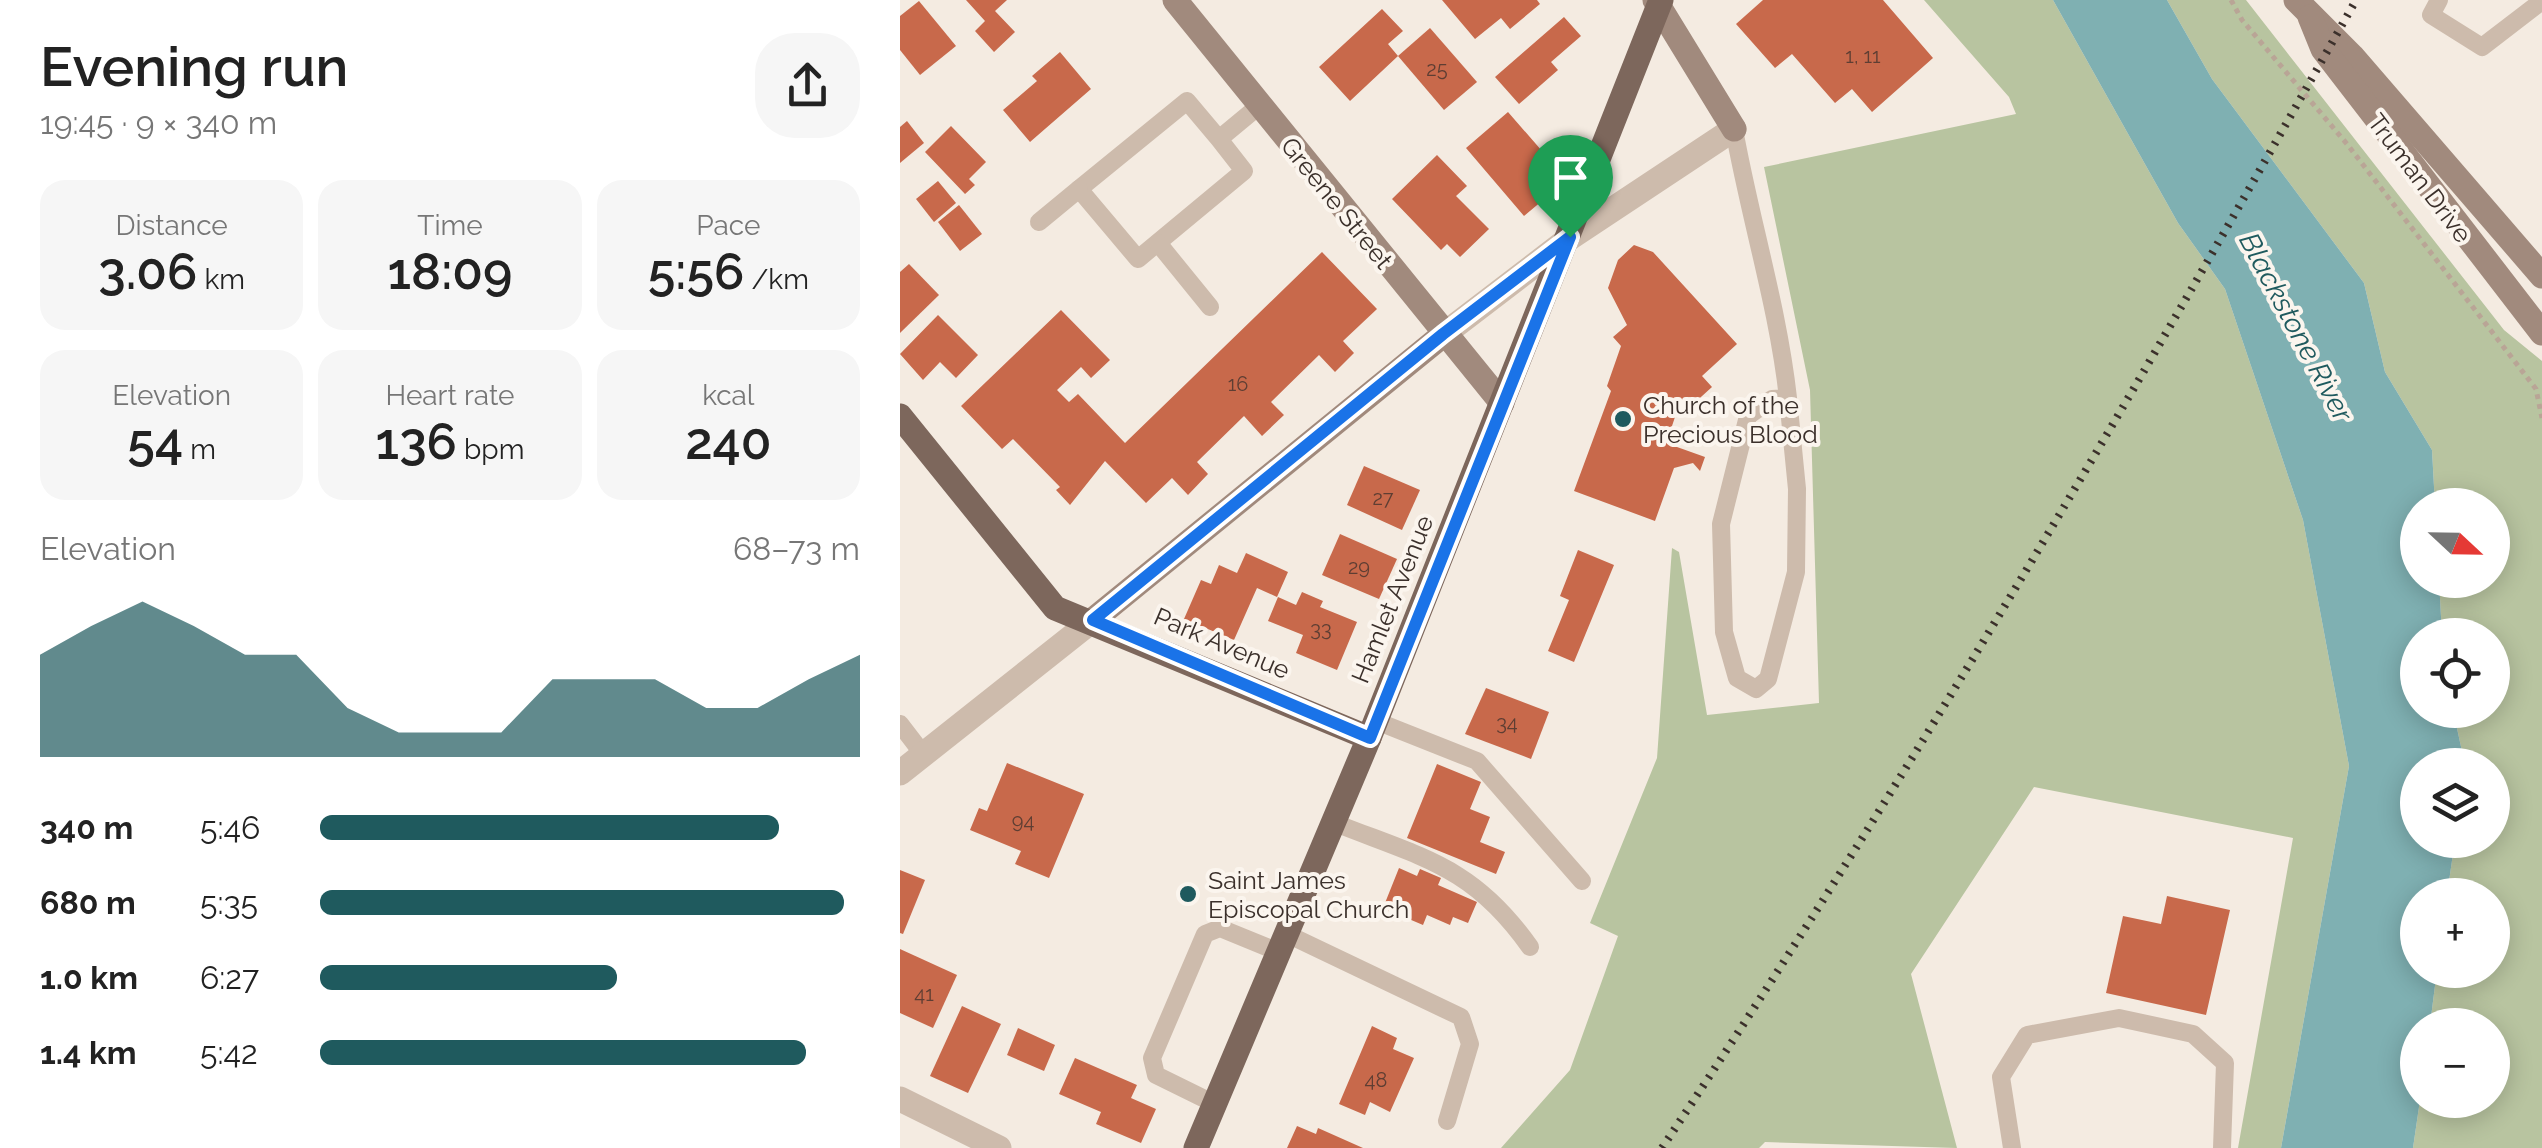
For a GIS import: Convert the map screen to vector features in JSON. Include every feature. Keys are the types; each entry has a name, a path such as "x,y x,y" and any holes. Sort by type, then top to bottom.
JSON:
{"main road":[{"name":"Greene Street","path":"1174,0 1502,404"},
{"path":"1658,2 1734,129"},
{"name":"Hamlet Avenue","path":"1196,1148 1373,730 1570,237 1658,2"},
{"name":"Truman Drive","path":"2303,9 2352,56 2542,276"},
{"name":"Truman Drive","path":"2303,9 2322,48 2542,332"},
{"path":"1093,620 1443,334"},
{"name":"Park Avenue","path":"900,416 1056,608 1373,730"}],"street":[{"path":"1443,334 1570,237 1734,129"},
{"path":"900,773 1093,620"},
{"path":"900,1099 1000,1148"}],"lane":[{"path":"2439,0 2431,14 2482,48 2542,1"},
{"path":"1038,222 1187,102 1244,170 1138,259 1079,189"},
{"path":"1219,139 1260,106"},
{"path":"1734,129 1750,220 1782,339 1780,398 1798,489 1796,572 1768,679 1756,689 1738,678 1724,632 1721,524 1748,416 1780,398"},
{"path":"1158,243 1210,308"},
{"path":"900,724 923,754"},
{"path":"1373,730 1477,761 1582,881"},
{"path":"1335,823 1472,882 1507,914 1530,947"},
{"path":"1217,1104 1156,1075 1152,1058 1205,934 1220,928 1285,944 1461,1017 1470,1044 1448,1120"},
{"path":"2012,1148 2001,1077 2026,1035 2119,1018 2193,1034 2225,1063 2222,1148"}],"path":[{"path":"2231,0 2282,70 2347,144 2536,389 2542,418"}],"green space":[{"path":"1924,0 2053,0 2178,223 2225,289 2303,520 2349,766 2281,1148 2238,1148 2293,838 2034,787 1911,974 1957,1148 1765,1142 1759,1148 1501,1148 1570,1070 1618,936 1590,923 1657,758 1672,548 1679,552 1707,715 1819,703 1810,390 1764,167 2016,114 2009,97"},
{"path":"2167,0 2246,0 2504,330 2542,361 2542,1148 2413,1148 2417,1118 2510,1118 2510,1008 2432,1008 2435,988 2510,988 2510,878 2449,878 2452,858 2510,858 2510,748 2461,748 2457,728 2510,728 2510,618 2441,618 2440,598 2510,598 2510,488 2434,488 2432,450 2385,372 2364,283 2212,79"}],"water":[{"name":"Blackstone River","path":"2053,0 2167,0 2212,79 2364,283 2385,372 2432,450 2434,488 2400,488 2400,598 2440,598 2441,618 2400,618 2400,728 2457,728 2461,748 2400,748 2400,858 2452,858 2449,878 2400,878 2400,988 2435,988 2432,1008 2400,1008 2400,1118 2417,1118 2413,1148 2281,1148 2349,766 2303,520 2225,289 2178,223"}],"building":[{"path":"966,0 1007,0 995,11 1015,32 994,52 975,31 985,21"},
{"path":"1442,0 1537,0 1540,4 1510,29 1501,18 1475,39"},
{"path":"1763,0 1883,0 1933,58 1872,112 1852,89 1835,103 1792,54 1775,68 1736,24"},
{"path":"919,1 956,46 920,75 900,50 900,16"},
{"path":"1382,9 1403,31 1388,44 1398,56 1350,101 1319,67"},
{"path":"1564,17 1581,36 1551,62 1558,70 1519,104 1495,77"},
{"path":"1430,28 1477,82 1444,110 1398,56"},
{"path":"1060,52 1091,89 1030,142 1003,110 1037,81 1032,76"},
{"path":"1508,112 1542,151 1536,156 1561,185 1524,216 1466,148"},
{"path":"907,121 924,143 900,163 900,127"},
{"path":"951,126 986,162 969,179 975,185 965,194 925,152"},
{"path":"1437,155 1467,186 1456,196 1489,229 1460,257 1447,244 1441,250 1392,199"},
{"path":"938,181 956,203 934,222 916,199"},
{"path":"959,205 982,234 960,251 938,222"},
{"path":"1634,245 1653,252 1737,344 1702,376 1712,387 1691,406 1680,402 1668,438 1677,447 1705,457 1700,471 1693,463 1674,468 1655,521 1574,491 1611,391 1607,386 1621,346 1613,337 1627,325 1608,288 1618,260"},
{"path":"1322,252 1377,309 1343,341 1354,353 1335,372 1319,355 1271,402 1284,415 1262,436 1244,416 1197,462 1208,474 1188,495 1172,478 1146,503 1105,461 1070,505 1056,490 1060,487 1013,439 1002,449 961,406 1061,310 1110,360 1091,378 1081,367 1057,390 1069,402 1078,394 1125,443"},
{"path":"909,264 939,295 900,333 900,272"},
{"path":"938,315 978,355 956,378 940,362 923,380 900,354"},
{"path":"1364,466 1420,490 1402,530 1347,505"},
{"path":"1340,534 1397,559 1379,599 1322,575"},
{"path":"1578,550 1614,565 1574,662 1548,651 1569,600 1560,596"},
{"path":"1246,553 1288,572 1277,597 1257,588 1234,640 1184,619 1201,580 1211,584 1219,565 1237,573"},
{"path":"1302,592 1323,601 1320,607 1357,622 1337,670 1296,653 1303,635 1268,621 1278,597 1296,605"},
{"path":"1486,688 1549,712 1531,759 1465,734"},
{"path":"1007,763 1084,794 1049,878 1015,864 1021,851 970,830 979,808 987,811"},
{"path":"1437,764 1481,782 1470,809 1490,817 1480,842 1505,852 1496,874 1407,838"},
{"path":"1399,868 1417,876 1420,869 1441,878 1438,885 1477,902 1468,923 1453,917 1450,925 1427,915 1423,925 1383,908"},
{"path":"900,870 925,880 903,934 900,933"},
{"path":"2167,896 2230,910 2206,1015 2106,993 2123,916 2161,924"},
{"path":"900,949 957,975 933,1028 900,1013"},
{"path":"962,1006 1001,1024 968,1093 930,1076"},
{"path":"1372,1026 1397,1038 1393,1049 1414,1058 1390,1112 1370,1102 1365,1115 1339,1104"},
{"path":"1018,1028 1055,1045 1044,1071 1007,1055"},
{"path":"1075,1058 1137,1085 1131,1098 1156,1109 1141,1143 1096,1124 1101,1112 1059,1094"},
{"path":"1297,1126 1316,1134 1318,1128 1363,1148 1287,1148"}],"railway":[{"path":"1662,1148 1844,867 2020,581 2356,0"}],"place":[{"name":"Church of the Precious Blood","path":"1623,419"},
{"name":"Saint James Episcopal Church","path":"1188,894"}],"route":[{"path":"1570,237 1370,738 1093,620 1443,334 1570,237"}]}
